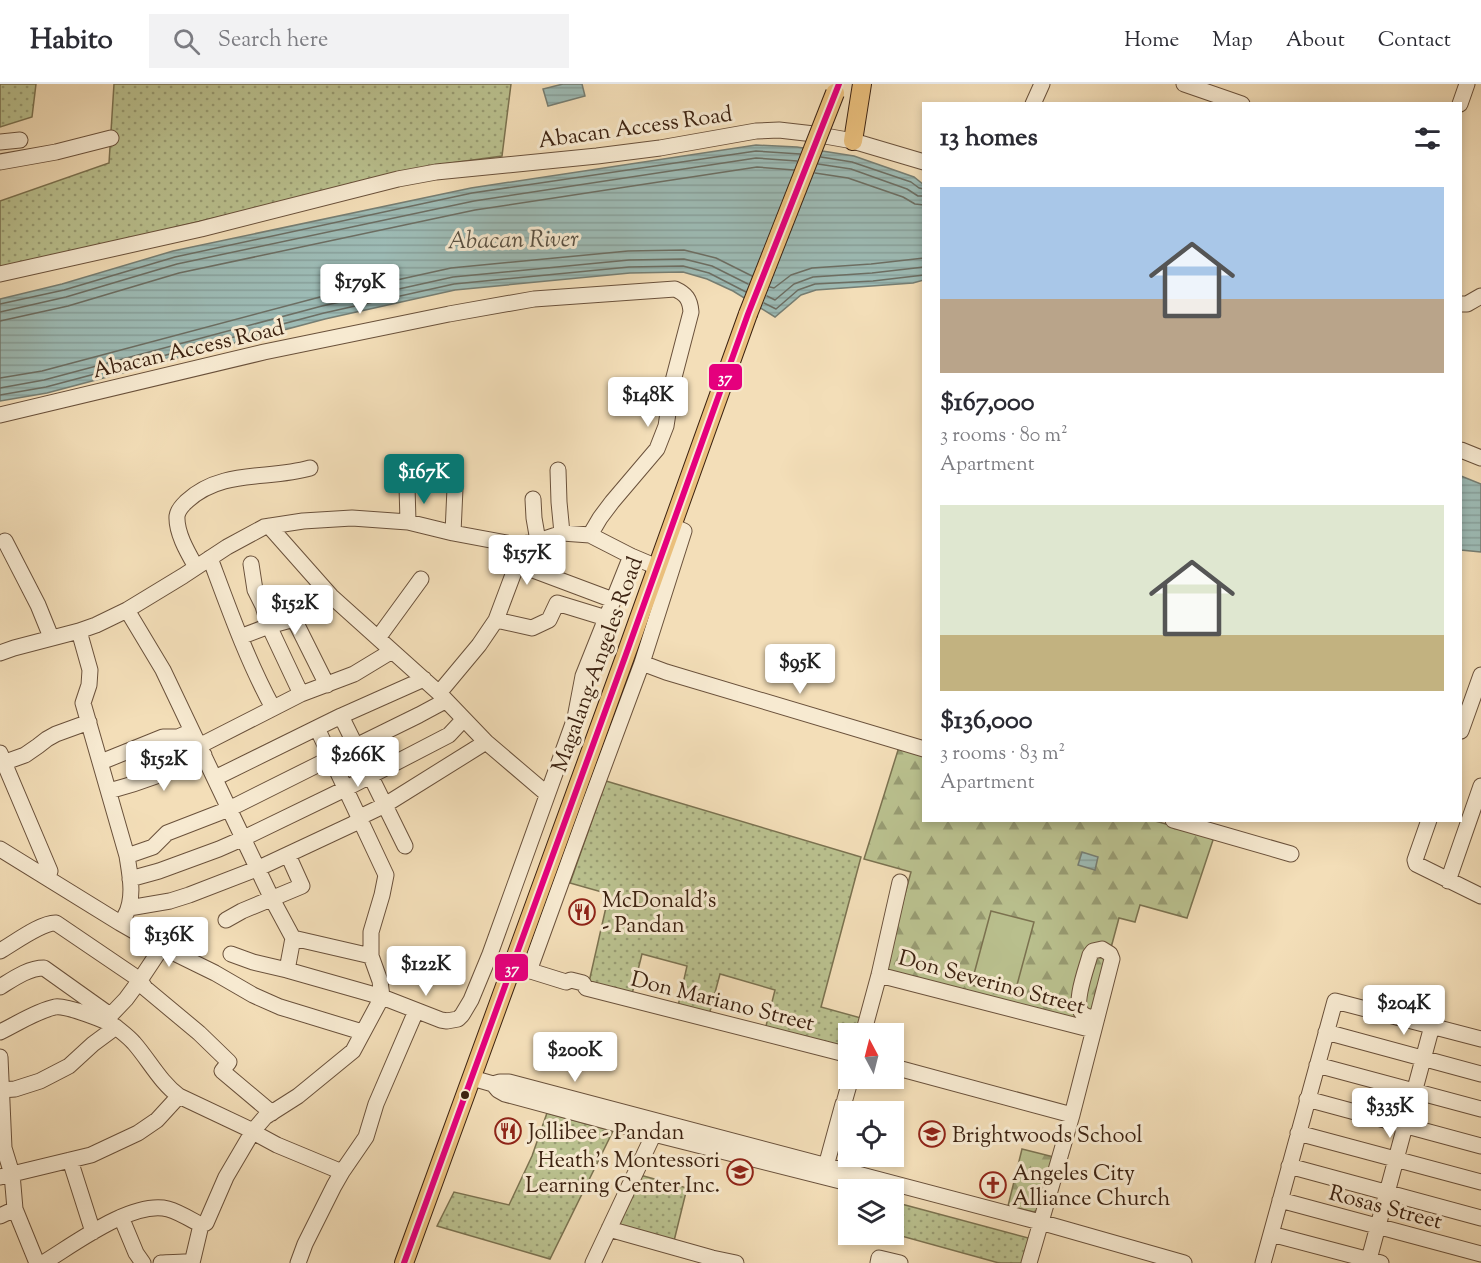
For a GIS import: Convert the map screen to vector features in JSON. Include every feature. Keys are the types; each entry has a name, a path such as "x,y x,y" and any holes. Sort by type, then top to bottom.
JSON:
{"main road":[{"path":"853,141 862,84"},
{"name":"Magalang-Angeles Road","path":"406,1262 472,1078 521,968 581,801 657,567 748,314 837,89"}],"street":[{"path":"1035,102 1042,84"},
{"path":"1184,84 1236,102"},
{"path":"1461,102 1467,84"},
{"name":"Abacan Access Road","path":"0,274 201,229 398,179 436,172 660,148 756,131 779,130 853,141 922,161"},
{"path":"0,162 56,152 111,138"},
{"path":"0,142 20,140"},
{"name":"Abacan Access Road","path":"1,410 449,314 534,299 675,289 685,294 691,312 673,381 666,426 657,449 612,502 590,535"},
{"path":"1462,304 1467,304 1481,296"},
{"path":"1462,450 1481,458"},
{"path":"196,567 185,548 177,519 178,512 194,495 234,478 310,468"},
{"path":"558,470 558,502 562,532"},
{"path":"407,486 408,522"},
{"path":"453,533 455,488"},
{"path":"533,499 534,524 538,541"},
{"path":"1,649 96,625 127,610 234,543 269,526 303,521 352,518 408,522 517,546 562,532 590,535 657,567"},
{"path":"269,526 331,596 424,679 486,742 547,794"},
{"path":"581,801 642,663 684,531 672,526"},
{"path":"5,541 38,605 51,638"},
{"path":"356,746 419,715 442,697 496,620 518,564 517,546"},
{"path":"231,954 382,997 447,1021 458,1019 471,1000 490,954 575,718 583,676 631,556"},
{"path":"210,558 240,637 273,708"},
{"path":"251,564 255,590 263,606 268,626 301,694"},
{"path":"518,564 614,600"},
{"path":"378,638 421,579"},
{"path":"496,620 532,628 549,620 564,582"},
{"path":"240,637 294,619 331,596"},
{"path":"557,603 606,618"},
{"path":"127,610 163,670 272,899 293,938 287,970"},
{"path":"294,619 327,685"},
{"path":"79,631 90,670 89,685 83,703 127,856 130,879 129,908 120,923"},
{"path":"109,791 142,783 180,768 202,751 273,708 301,694 354,674 392,651"},
{"path":"642,663 688,679 922,748"},
{"path":"1462,727 1481,675"},
{"path":"215,778 341,716 424,679"},
{"path":"341,716 405,846"},
{"path":"130,879 159,872 244,838 448,735 463,720"},
{"path":"48,878 50,871 1,760 25,755 56,734 89,722"},
{"path":"161,1263 192,1262 201,1225 206,1222 226,1177 253,1131 265,1117 298,1096 353,1051 382,997 380,981 371,956 371,932 386,875 317,728"},
{"path":"101,762 163,737 178,737 192,731"},
{"path":"129,908 189,896 288,855 353,824 360,817 385,805 486,742"},
{"path":"127,856 153,847 168,833 229,809 331,758"},
{"path":"1449,881 1481,786"},
{"path":"1180,822 1291,855"},
{"path":"1428,822 1415,862 1418,866 1481,896"},
{"path":"0,849 120,923 253,995 280,1007 362,1032"},
{"path":"226,920 302,886 288,855"},
{"path":"866,1023 900,882"},
{"path":"0,951 41,926 49,922 56,922 140,980 145,988 199,1033 229,1062 222,1071 272,1113"},
{"path":"293,938 371,956"},
{"path":"1,1090 15,1089 40,1081 69,1066 93,1044 162,947"},
{"path":"1029,1263 1072,1115 1112,959 1110,954 1102,949 1093,951 1090,955 1078,1005 1082,1014 1095,1024"},
{"path":"0,987 36,968 44,968 133,1042 171,1090 179,1096 253,1131 272,1143 342,1172"},
{"name":"Don Mariano Street","path":"521,968 566,982 571,980 583,982 586,988 838,1052"},
{"name":"Don Severino Street","path":"879,975 1095,1024"},
{"path":"1263,1263 1335,1001 1481,1039"},
{"path":"0,1032 56,1007 68,1008 110,1021"},
{"path":"298,1263 305,1244 342,1172 366,1137 376,1104 416,1011"},
{"path":"1271,1234 1372,1262 1378,1227 1432,1026"},
{"path":"1326,1032 1481,1074"},
{"path":"0,1057 6,1175 15,1209 37,1263"},
{"path":"1317,1065 1481,1109"},
{"path":"904,1070 1072,1115"},
{"path":"472,1078 493,1084 505,1094 826,1166 1039,1227 1153,1263"},
{"path":"826,1166 848,1089"},
{"path":"6,1175 91,1155 138,1133 157,1120 179,1096"},
{"path":"1308,1100 1481,1146"},
{"path":"656,1128 838,1179"},
{"path":"593,1263 656,1128"},
{"path":"1298,1133 1481,1182"},
{"path":"70,1160 93,1232"},
{"path":"1289,1166 1481,1218"},
{"path":"904,1196 1184,1263"},
{"name":"Rosas Street","path":"1280,1200 1481,1254"},
{"path":"43,1263 93,1232 138,1210 166,1208 201,1225"},
{"path":"0,1216 15,1209"},
{"path":"121,1217 143,1263"},
{"path":"609,1229 736,1263"},
{"path":"879,1260 900,1263"}],"green space":[{"path":"0,84 36,84 32,117 0,127"},
{"path":"114,84 511,84 502,156 436,165 0,269 0,201 109,163"},
{"path":"899,747 922,754 922,822 1159,822 1214,837 1187,918 1140,905 1135,922 1119,918 1090,1026 884,971 911,872 864,859"},
{"path":"606,781 861,857 821,1007 861,1018 860,1023 838,1023 838,1049 765,1030 775,990 720,974 709,1015 678,1006 687,966 642,954 632,994 589,982 609,894 570,883"},
{"path":"991,911 1034,922 1014,996 971,985"},
{"path":"547,1113 613,1131 550,1259 437,1226 454,1192 509,1205 532,1156"},
{"path":"1022,1149 1054,1157 1038,1209 1034,1212 1008,1206"},
{"path":"640,1175 687,1188 674,1241 623,1227 619,1221"},
{"path":"904,1205 1032,1239 1025,1263 999,1263 904,1237"}],"water":[{"path":"563,84 582,84 585,96 548,106 543,89"},
{"name":"Abacan River","path":"756,145 797,147 854,156 914,177 922,183 922,281 816,290 801,295 775,317 733,291 707,279 683,272 630,273 455,290 325,319 47,393 0,401 0,299 62,284 173,251 471,188"},
{"path":"1462,476 1481,484 1481,552 1462,550"},
{"path":"1082,852 1098,857 1095,870 1078,865"}],"transit line":[{"name":"37","path":"404,1263 748,314 839,84"}],"place":[{"name":"McDonald's - Pandan","path":"582,912"},
{"name":"Jollibee - Pandan","path":"508,1131"},
{"name":"Brightwoods School","path":"932,1134"},
{"name":"Heath's Montessori Learning Center Inc.","path":"740,1172"},
{"name":"Angeles City Alliance Church","path":"993,1185"}]}
